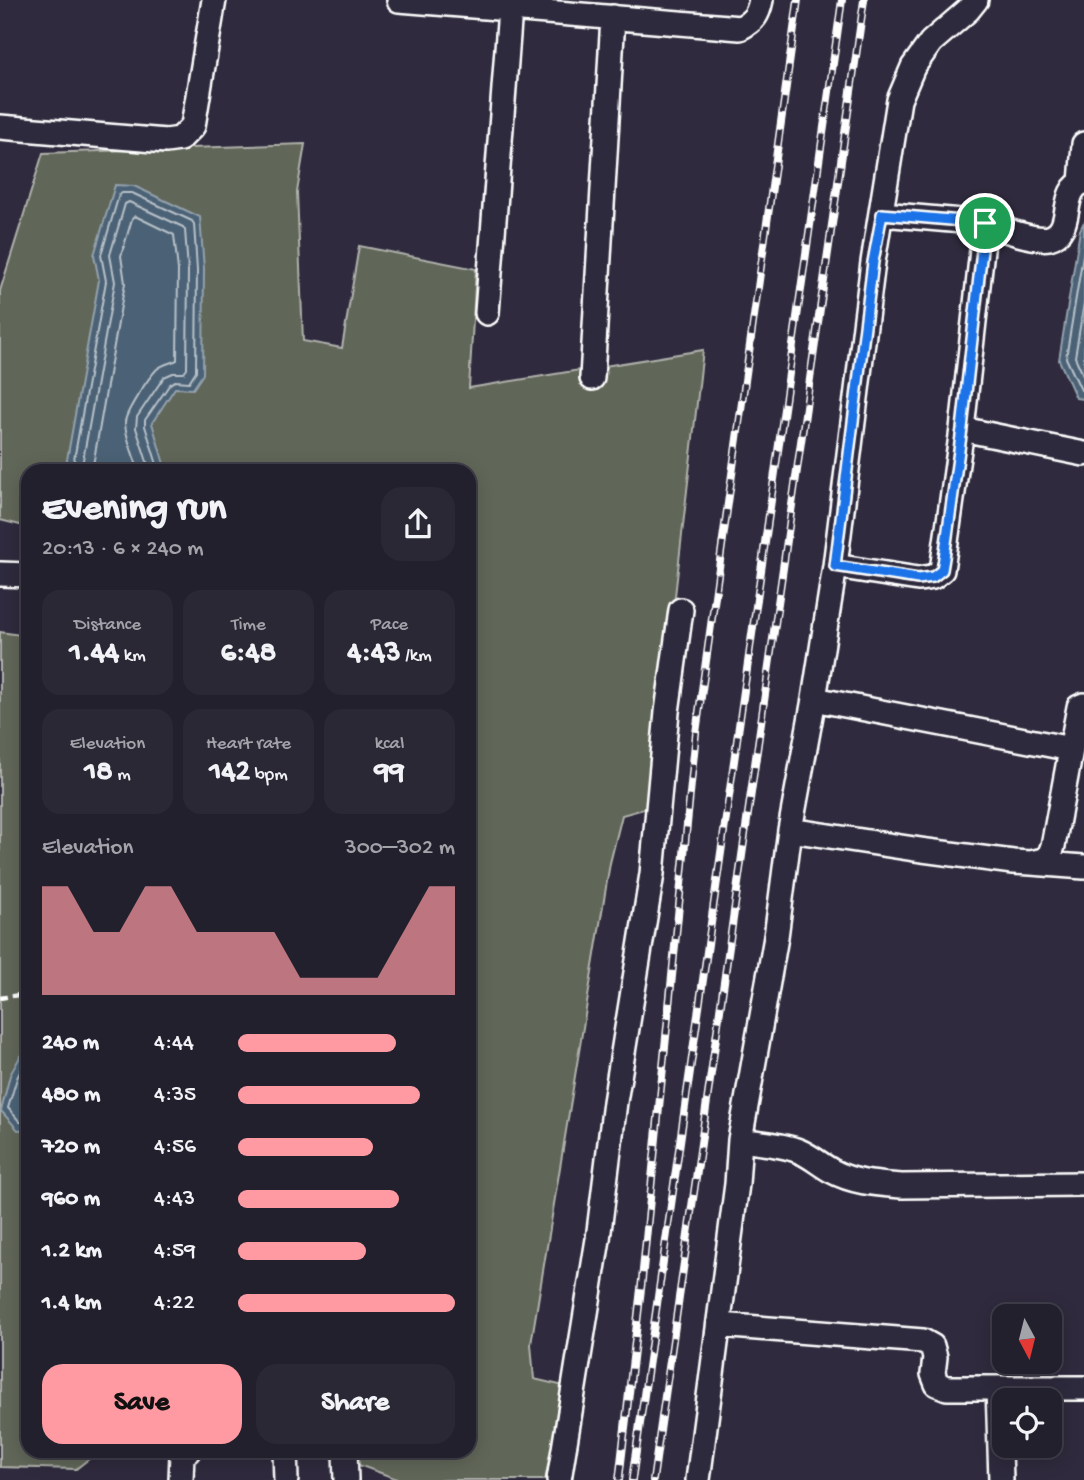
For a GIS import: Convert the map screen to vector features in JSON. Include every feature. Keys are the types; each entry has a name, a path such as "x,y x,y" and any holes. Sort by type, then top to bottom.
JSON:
{"street":[{"path":"0,127 166,141 180,139 193,126 214,0"},
{"path":"400,0 740,27 759,14 761,0"},
{"path":"698,1480 737,1184 740,1140 776,937 790,830 835,566 873,262 899,100 913,67 930,42 976,0"},
{"path":"487,313 510,9"},
{"path":"592,378 613,17"},
{"path":"882,214 985,223 1042,239 1051,237 1060,230 1066,216 1069,194 1075,185 1082,182 1084,144"},
{"path":"835,566 918,579 933,577 942,570 962,429 985,223"},
{"path":"962,429 1084,454"},
{"path":"0,573 21,574"},
{"path":"559,1480 652,874 667,712 681,610"},
{"path":"814,699 1071,749"},
{"path":"1031,863 1048,859 1053,846 1079,707 1084,705"},
{"path":"790,830 920,850 1084,867"},
{"path":"740,1140 799,1151 852,1180 876,1184 1084,1184"},
{"path":"719,1325 923,1341 932,1346 935,1357 933,1374 937,1384 947,1388 992,1388"},
{"path":"1062,1388 1084,1388"},
{"path":"181,1458 181,1480"},
{"path":"285,1458 286,1480"},
{"path":"345,1458 346,1480"},
{"path":"1000,1458 1001,1480"}],"path":[{"path":"0,998 21,995"}],"green space":[{"path":"305,144 297,192 303,341 342,348 359,246 476,269 469,388 703,350 651,807 622,815 610,863 531,1344 534,1379 564,1386 545,1480 400,1480 356,1464 355,1458 476,1458 476,464 21,464 21,525 0,520 0,291 43,153"},
{"path":"0,632 21,635 21,1458 90,1458 76,1469 0,1467"}],"water":[{"path":"115,185 134,186 200,217 204,269 203,374 193,389 175,388 152,423 164,464 66,464 99,280 94,255"},
{"path":"1084,222 1084,399 1076,398 1059,360 1080,230"},
{"path":"21,1055 21,1130 18,1130 1,1111 10,1075"}],"railway":[{"path":"619,1480 642,1280 696,733 798,0"},
{"path":"632,1480 842,0"},
{"path":"653,1480 864,0"}],"route":[{"path":"882,214 985,223 962,429 942,570 933,577 918,579 835,566 873,262 882,214"}]}
